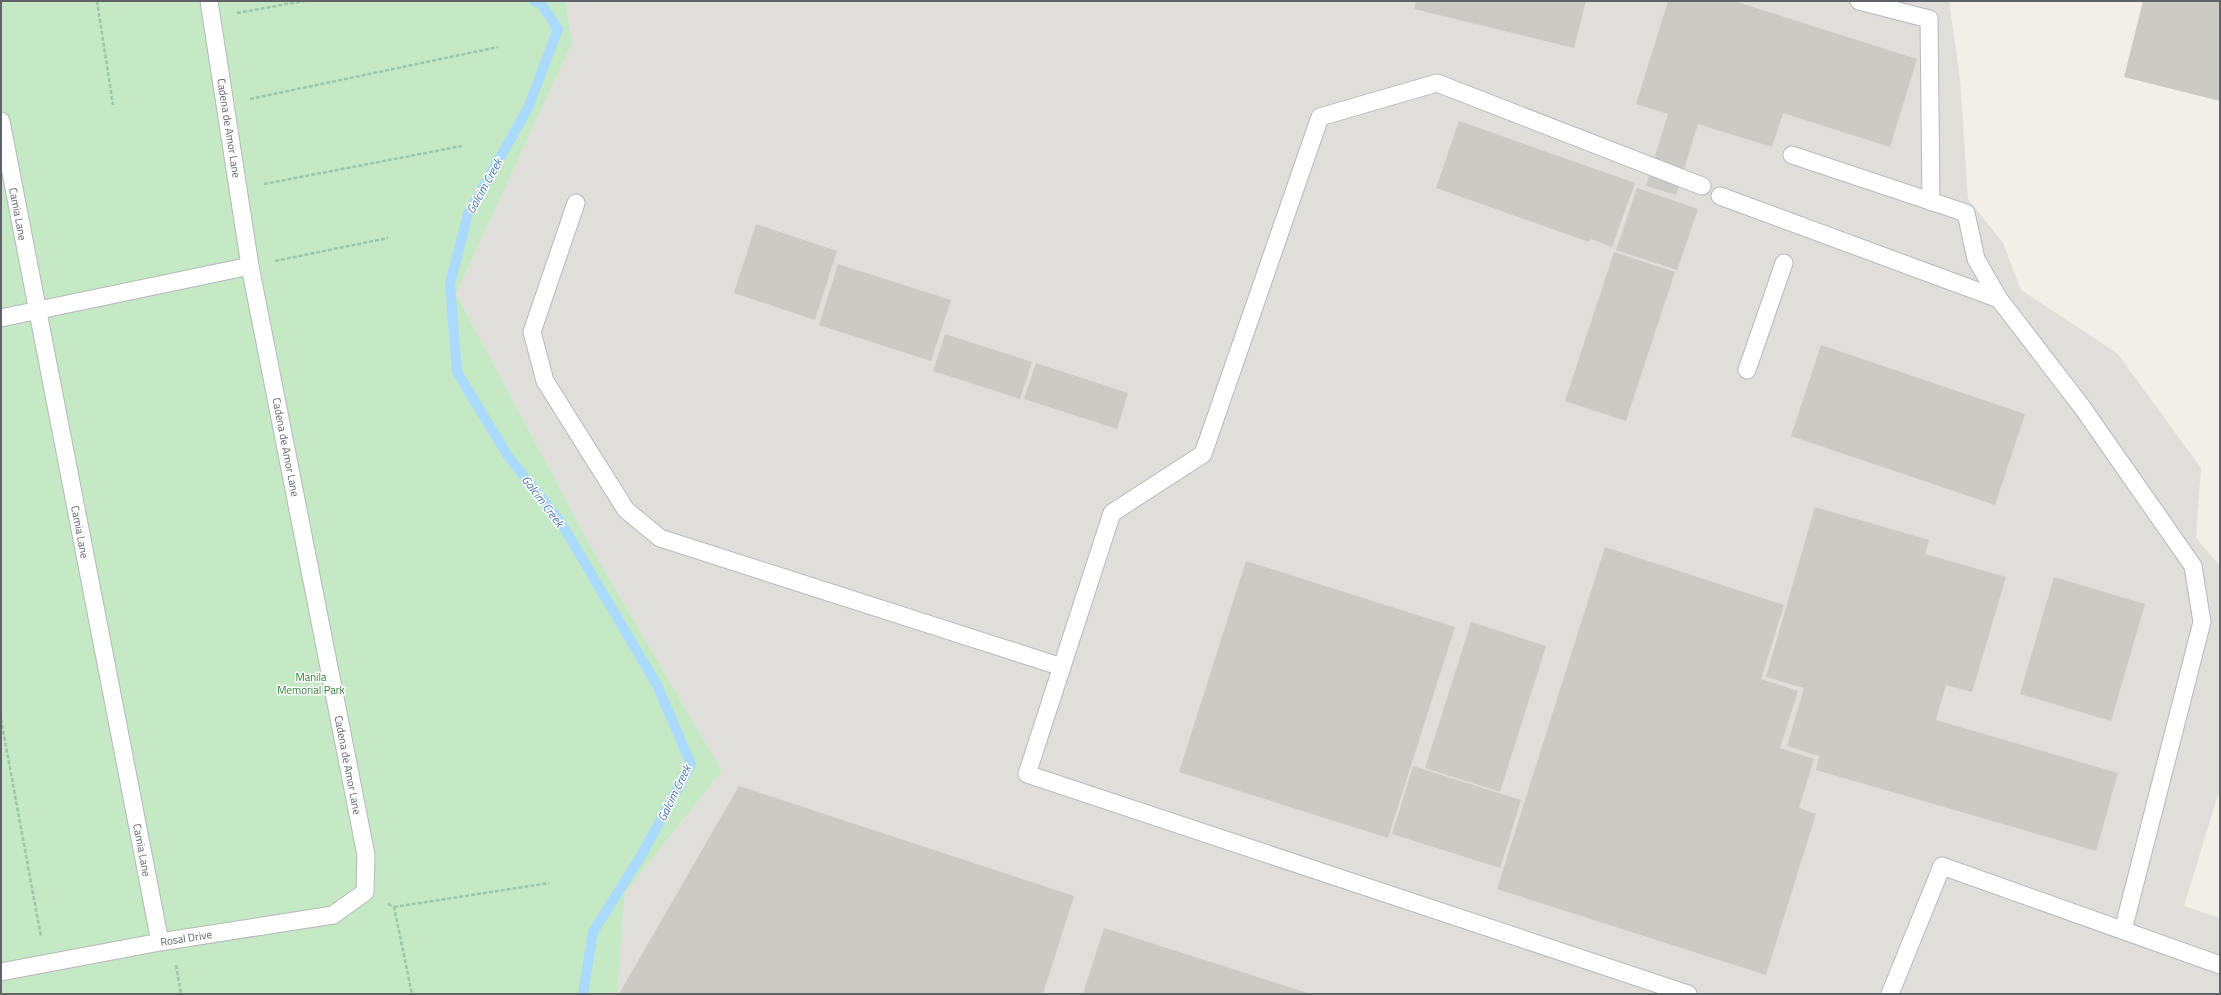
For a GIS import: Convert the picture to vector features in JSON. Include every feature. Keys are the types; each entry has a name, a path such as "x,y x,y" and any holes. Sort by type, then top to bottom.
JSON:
{"lane":[{"name":"Cadena de Amor Lane","path":"209,1 250,266 366,855 365,892"},
{"path":"1859,1 1929,19 1931,202"},
{"path":"1688,994 1027,774 1112,513 1203,454 1320,117 1437,83 1702,186"},
{"name":"Camia Lane","path":"1,121 36,310 160,942"},
{"path":"1792,155 1966,213 1976,259 1999,298 2082,407 2193,566 2202,622 2123,930"},
{"path":"1720,196 1999,298"},
{"path":"576,202 532,332 545,381 626,510 660,538 1062,667"},
{"path":"1747,370 1784,263"},
{"path":"1,318 250,266"},
{"path":"1890,994 1942,866 2220,965"},
{"name":"Rosal Drive","path":"1,972 160,942 333,915 365,892"}],"path":[{"path":"97,1 113,105"},
{"path":"212,18 304,1"},
{"path":"225,104 498,47"},
{"path":"238,189 462,146"},
{"path":"250,266 388,238"},
{"path":"1,720 46,964"},
{"path":"365,892 394,907 549,883"},
{"path":"394,907 412,994"}],"shaded area":[{"path":"566,1 1949,1 1960,79 1968,199 2003,243 2021,290 2117,353 2201,468 2196,538 2220,566 2220,788 2184,906 2220,918 2220,994 617,994 625,893 722,771 595,554 456,294 572,43"}],"green space":[{"name":"Manila Memorial Park","path":"1,1 566,1 572,43 456,294 595,554 722,771 625,893 617,994 1,994"}],"building":[{"path":"1416,1 1586,1 1574,48 1414,9"},
{"path":"1668,1 1734,1 1917,59 1890,147 1783,113 1772,147 1698,124 1676,195 1646,186 1668,114 1636,104"},
{"path":"2143,1 2220,1 2220,101 2124,77"},
{"path":"1459,121 1635,183 1612,247 1591,239 1589,242 1436,188"},
{"path":"1637,188 1698,209 1677,270 1616,250"},
{"path":"756,224 837,251 815,320 734,293"},
{"path":"1614,252 1675,272 1626,421 1565,401"},
{"path":"838,264 951,300 931,361 819,325"},
{"path":"945,334 1032,362 1020,399 933,371"},
{"path":"1821,345 2025,414 1995,505 1791,436"},
{"path":"1036,363 1128,393 1117,429 1024,399"},
{"path":"1815,507 1929,540 1925,554 2006,577 1972,692 1946,685 1936,720 2118,773 2096,851 1816,770 1819,756 1787,746 1804,688 1766,677"},
{"path":"1605,547 1784,605 1761,679 1798,691 1780,748 1814,759 1799,808 1816,814 1766,975 1497,889"},
{"path":"1246,561 1455,627 1388,838 1179,772"},
{"path":"2054,577 2145,604 2111,721 2020,694"},
{"path":"1471,622 1546,646 1500,792 1425,768"},
{"path":"1413,766 1521,800 1500,868 1392,834"},
{"path":"739,786 1074,896 1043,994 619,994"},
{"path":"1104,928 1311,994 1083,994"}],"waterway":[{"name":"Galcim Creek","path":"534,1 542,5 558,29 528,108 468,214 450,284 457,372 508,456 560,521 657,685 691,764 641,856 593,932 583,994"}]}
